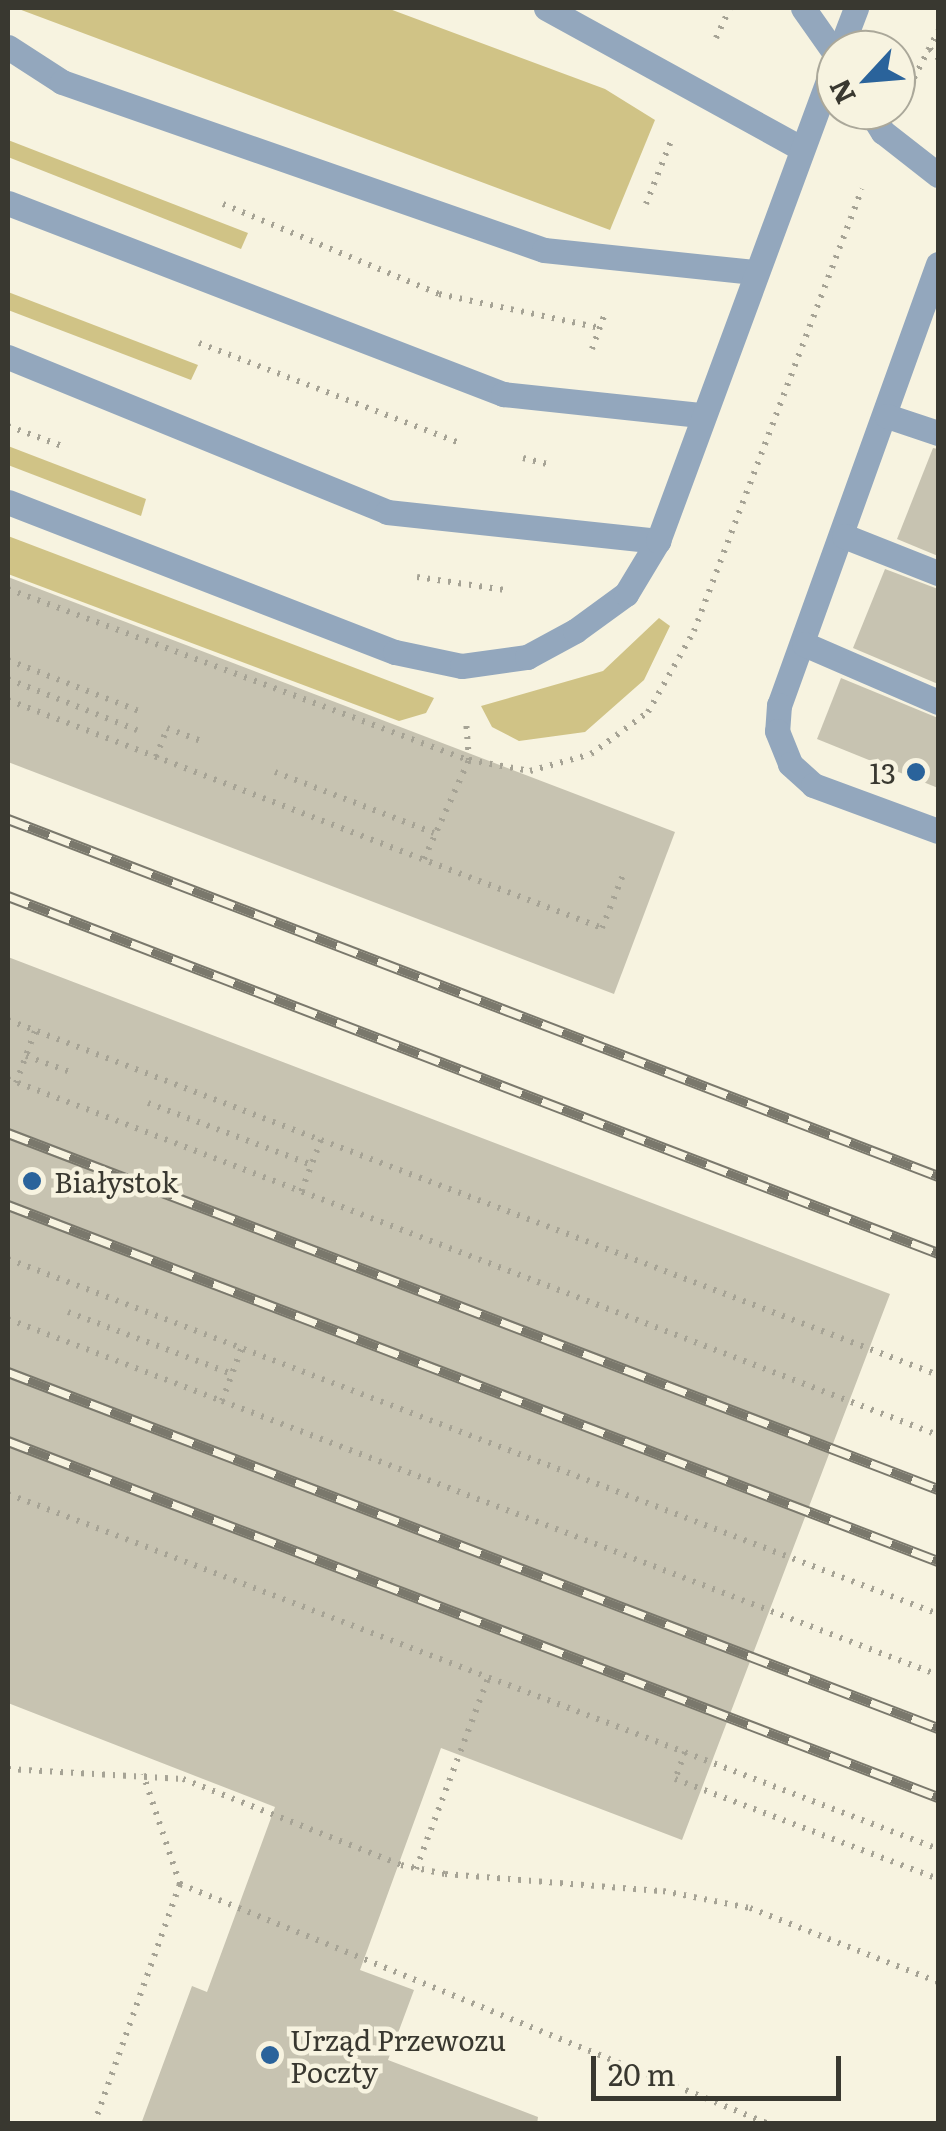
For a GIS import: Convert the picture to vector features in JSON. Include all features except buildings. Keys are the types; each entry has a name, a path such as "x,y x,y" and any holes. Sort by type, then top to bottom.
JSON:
{"street":[{"path":"546,8 801,148"},
{"path":"803,8 819,30"},
{"path":"8,47 62,82 544,250 754,272"},
{"path":"8,502 395,652 462,666 527,657 574,632 626,594 658,541 700,415 816,109"},
{"path":"882,130 938,175"},
{"path":"8,203 503,394 700,415"},
{"path":"938,264 934,295 779,705 777,731 790,764 813,785 938,831"},
{"path":"8,358 387,512 658,541"},
{"path":"887,416 938,433"},
{"path":"844,536 938,574"},
{"path":"804,644 938,702"}],"path":[{"path":"916,73 938,31"},
{"path":"930,49 938,58"},
{"path":"202,195 439,294 600,328"},
{"path":"8,589 469,760"},
{"path":"8,660 144,713"},
{"path":"8,679 137,730"},
{"path":"8,700 602,928 625,870"},
{"path":"156,757 167,728 201,741"},
{"path":"275,772 434,833"},
{"path":"8,1020 938,1375"},
{"path":"36,1031 12,1081 938,1436"},
{"path":"26,1056 73,1074"},
{"path":"148,1103 312,1166"},
{"path":"301,1192 322,1140"},
{"path":"8,1259 938,1614"},
{"path":"68,1312 232,1374"},
{"path":"8,1319 938,1675"},
{"path":"222,1400 242,1347"},
{"path":"8,1494 938,1849"},
{"path":"416,1868 488,1678"},
{"path":"685,1752 675,1779 938,1879"},
{"path":"8,1769 183,1779 416,1868 663,1891 750,1908 938,1982"},
{"path":"94,2124 180,1884 144,1774"},
{"path":"180,1884 769,2124"}],"shaded area":[{"path":"16,8 387,8 605,89 655,120 610,230"},
{"path":"8,140 248,233 241,249 8,157"},
{"path":"8,292 198,365 191,380 8,310"},
{"path":"8,446 146,499 141,516 8,465"},
{"path":"8,536 434,698 426,713 399,721 8,574"},
{"path":"659,618 670,626 644,680 585,732 519,741 492,727 481,706 603,671"}],"railway":[{"path":"8,819 938,1176"},
{"path":"8,896 938,1253"},
{"path":"8,1133 938,1489"},
{"path":"8,1205 938,1561"},
{"path":"8,1372 938,1728"},
{"path":"8,1441 938,1797"}],"place":[{"name":"13","path":"916,772"},
{"name":"Białystok","path":"32,1181"},
{"name":"Urząd Przewozu Poczty","path":"270,2055"}]}
